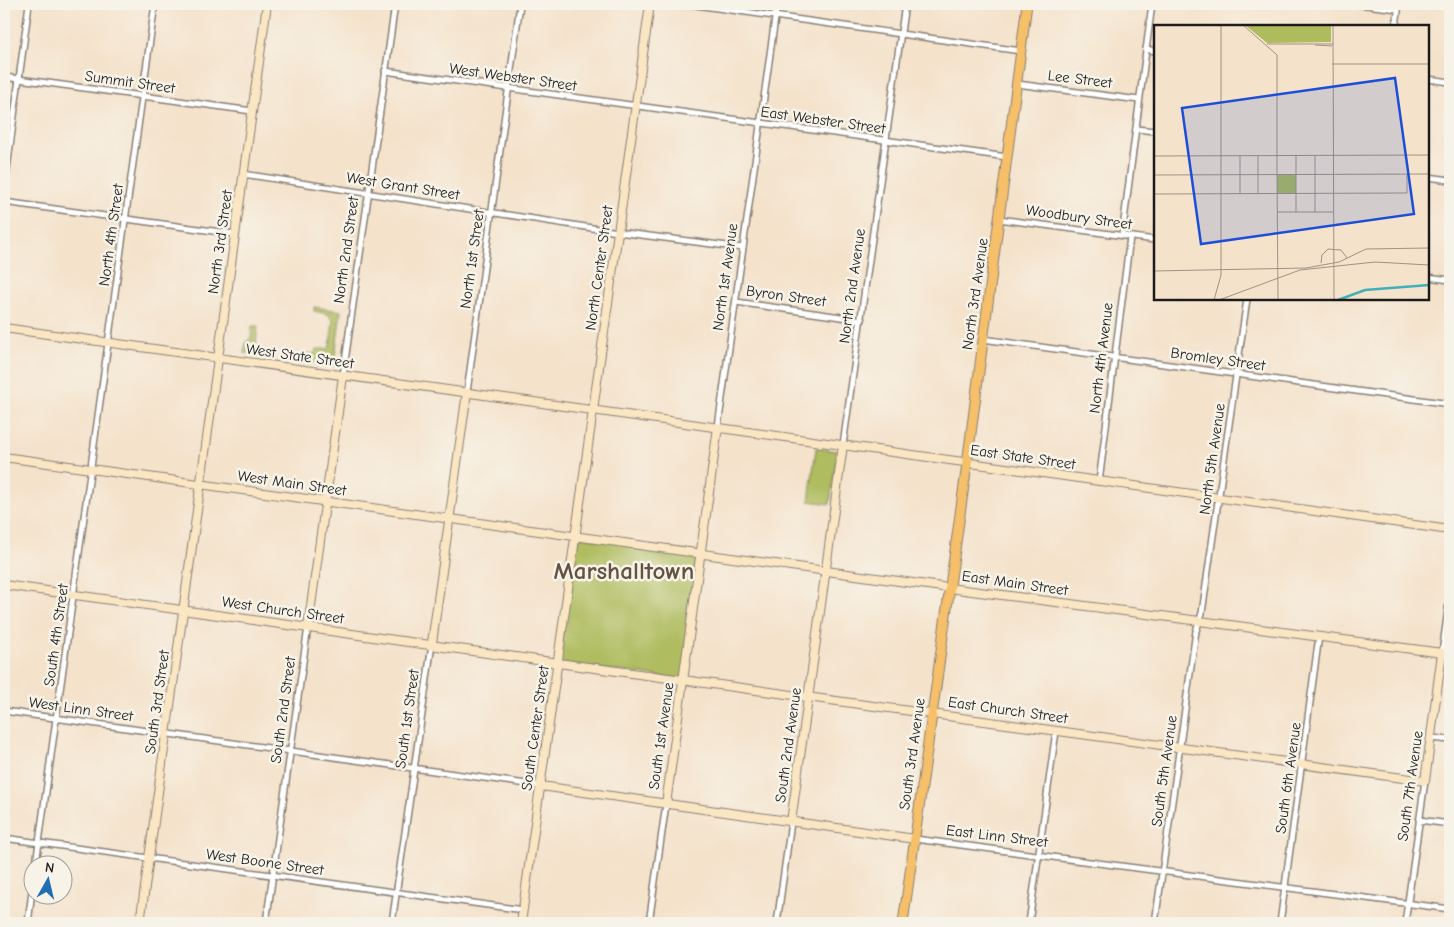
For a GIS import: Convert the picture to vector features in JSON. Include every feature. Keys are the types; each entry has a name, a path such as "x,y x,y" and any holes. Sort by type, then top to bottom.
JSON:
{"main road":[{"name":"North 3rd Avenue","path":"949,588 1027,4"},
{"name":"South 3rd Avenue","path":"903,923 949,588"}],"street":[{"path":"4,191 29,4"},
{"name":"North 4th Street","path":"92,469 155,4"},
{"name":"North 3rd Street","path":"201,484 267,4"},
{"name":"North 2nd Street","path":"326,501 395,4"},
{"name":"North 1st Street","path":"449,518 520,4"},
{"name":"North Center Street","path":"576,536 650,4"},
{"path":"689,4 901,35 1021,50"},
{"name":"North 1st Avenue","path":"701,553 776,4"},
{"name":"North 2nd Avenue","path":"826,571 905,4"},
{"path":"1122,236 1152,4"},
{"path":"1358,4 1399,7 1396,25"},
{"path":"1146,49 1154,51"},
{"name":"West Webster Street","path":"386,71 636,107"},
{"name":"Summit Street","path":"4,77 252,110"},
{"path":"1429,79 1450,82"},
{"name":"Lee Street","path":"1017,84 1139,100"},
{"name":"East Webster Street","path":"636,107 1007,157"},
{"path":"1136,129 1154,131"},
{"name":"West Grant Street","path":"243,174 618,232 743,248"},
{"path":"1429,177 1450,180"},
{"path":"4,202 235,234"},
{"name":"Woodbury Street","path":"999,219 1154,240"},
{"name":"North 4th Avenue","path":"1099,482 1130,237"},
{"path":"1429,277 1450,280"},
{"name":"North 5th Avenue","path":"1199,622 1202,613 1247,300"},
{"name":"Byron Street","path":"736,302 862,320"},
{"name":"West State Street","path":"4,328 593,409"},
{"name":"Bromley Street","path":"983,339 1450,404"},
{"name":"East State Street","path":"593,409 967,464 1450,530"},
{"name":"West Main Street","path":"4,457 576,536"},
{"name":"South 4th Street","path":"37,854 92,469"},
{"name":"South 3rd Street","path":"140,923 201,484"},
{"name":"South 2nd Street","path":"266,923 326,501"},
{"name":"South 1st Street","path":"392,923 449,518"},
{"name":"East Main Street","path":"576,536 1199,622 1446,653"},
{"name":"South Center Street","path":"522,923 576,536"},
{"name":"South 1st Avenue","path":"649,923 701,553"},
{"name":"South 2nd Avenue","path":"777,923 826,571"},
{"name":"West Church Street","path":"4,584 558,663"},
{"path":"1446,653 1450,596"},
{"name":"South 5th Avenue","path":"1155,923 1199,622"},
{"name":"South 6th Avenue","path":"1280,923 1320,636"},
{"name":"South 7th Avenue","path":"1405,923 1431,738 1446,653"},
{"name":"East Church Street","path":"558,663 1425,781"},
{"name":"West Linn Street","path":"4,711 541,786"},
{"path":"1029,923 1056,731"},
{"path":"1431,738 1450,740"},
{"name":"East Linn Street","path":"541,786 914,839 1450,909"},
{"path":"1419,820 1450,824"},
{"name":"West Boone Street","path":"4,838 523,910"},
{"path":"28,923 30,904"}],"green space":[{"path":"314,307 341,311 334,365 297,360 304,353 314,354 317,349 327,349 330,346 333,321 328,314 314,311"},
{"path":"252,326 258,326 255,353 244,353 246,342 251,338"},
{"path":"816,448 837,451 830,504 809,501"},
{"path":"576,536 701,553 683,680 558,663"}],"district":[{"name":"Marshalltown","path":"624,570"}]}
